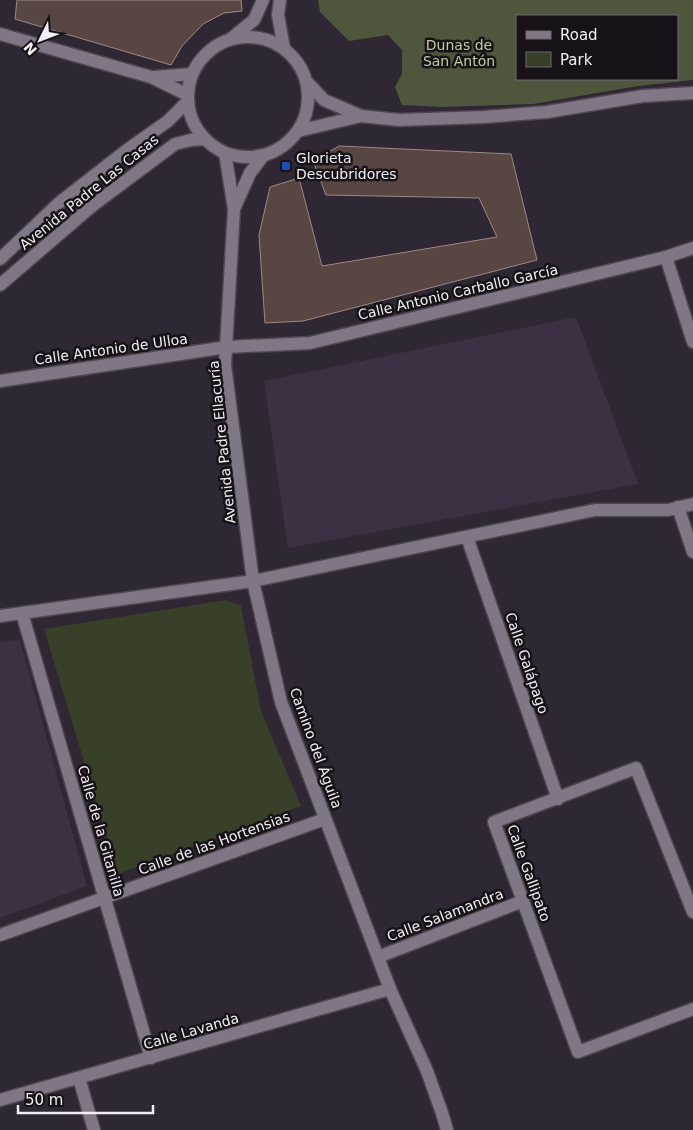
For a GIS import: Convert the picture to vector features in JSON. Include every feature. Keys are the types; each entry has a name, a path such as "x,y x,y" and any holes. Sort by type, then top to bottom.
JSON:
{"street":[{"path":"231,39 254,20 263,0"},
{"path":"280,0 278,15 284,48"},
{"path":"0,34 151,77 188,98"},
{"path":"245,36 272,41 284,48 302,69 307,82 308,107 298,130 283,146 262,156 237,156 225,153 205,139 191,118 188,98 192,74 198,62 218,44 245,36"},
{"path":"151,77 192,74"},
{"path":"307,82 324,100 362,116 399,120 484,117 548,112 642,96 693,93"},
{"name":"Avenida Padre Las Casas","path":"0,259 59,203 168,121 188,98"},
{"path":"298,130 362,116"},
{"name":"Avenida Padre Las Casas","path":"0,285 92,206 175,144 205,139"},
{"path":"225,153 234,209"},
{"path":"234,209 250,173 262,156"},
{"name":"Avenida Padre Ellacuría","path":"234,209 226,365 253,581"},
{"name":"Calle Antonio Carballo García","path":"227,347 310,343 666,257 693,248"},
{"path":"666,257 693,342"},
{"name":"Calle Antonio de Ulloa","path":"0,381 227,347"},
{"path":"0,616 253,581 595,510 668,510 693,504"},
{"path":"678,507 693,552"},
{"name":"Calle Galápago","path":"468,537 558,799"},
{"name":"Camino del Águila","path":"253,581 281,702 390,990 427,1071 447,1130"},
{"name":"Calle de la Gitanilla","path":"22,613 151,1058"},
{"name":"Calle Gallipato","path":"693,912 636,768 494,822 578,1052 693,1009"},
{"name":"Calle de las Hortensias","path":"0,935 325,819"},
{"name":"Calle Salamandra","path":"378,958 523,901"},
{"name":"Calle Lavanda","path":"0,1100 390,990"},
{"path":"79,1078 94,1130"}],"shaded area":[{"path":"576,317 638,484 288,548 264,381"},
{"path":"20,640 87,886 0,918 0,642"}],"green space":[{"name":"Dunas de San Antón","path":"318,0 693,0 693,80 638,86 533,104 442,107 402,105 395,87 402,74 402,50 388,35 349,41 320,12"},
{"path":"226,600 241,606 261,711 301,806 118,874 44,629"}],"building":[{"path":"17,0 241,0 242,11 224,13 203,24 182,46 171,65 15,19"},
{"path":"339,146 511,154 537,260 303,321 265,323 259,235 270,187 299,178 322,266 497,237 479,198 326,195 313,161"}],"place":[{"name":"Glorieta Descubridores","path":"286,166"}]}
